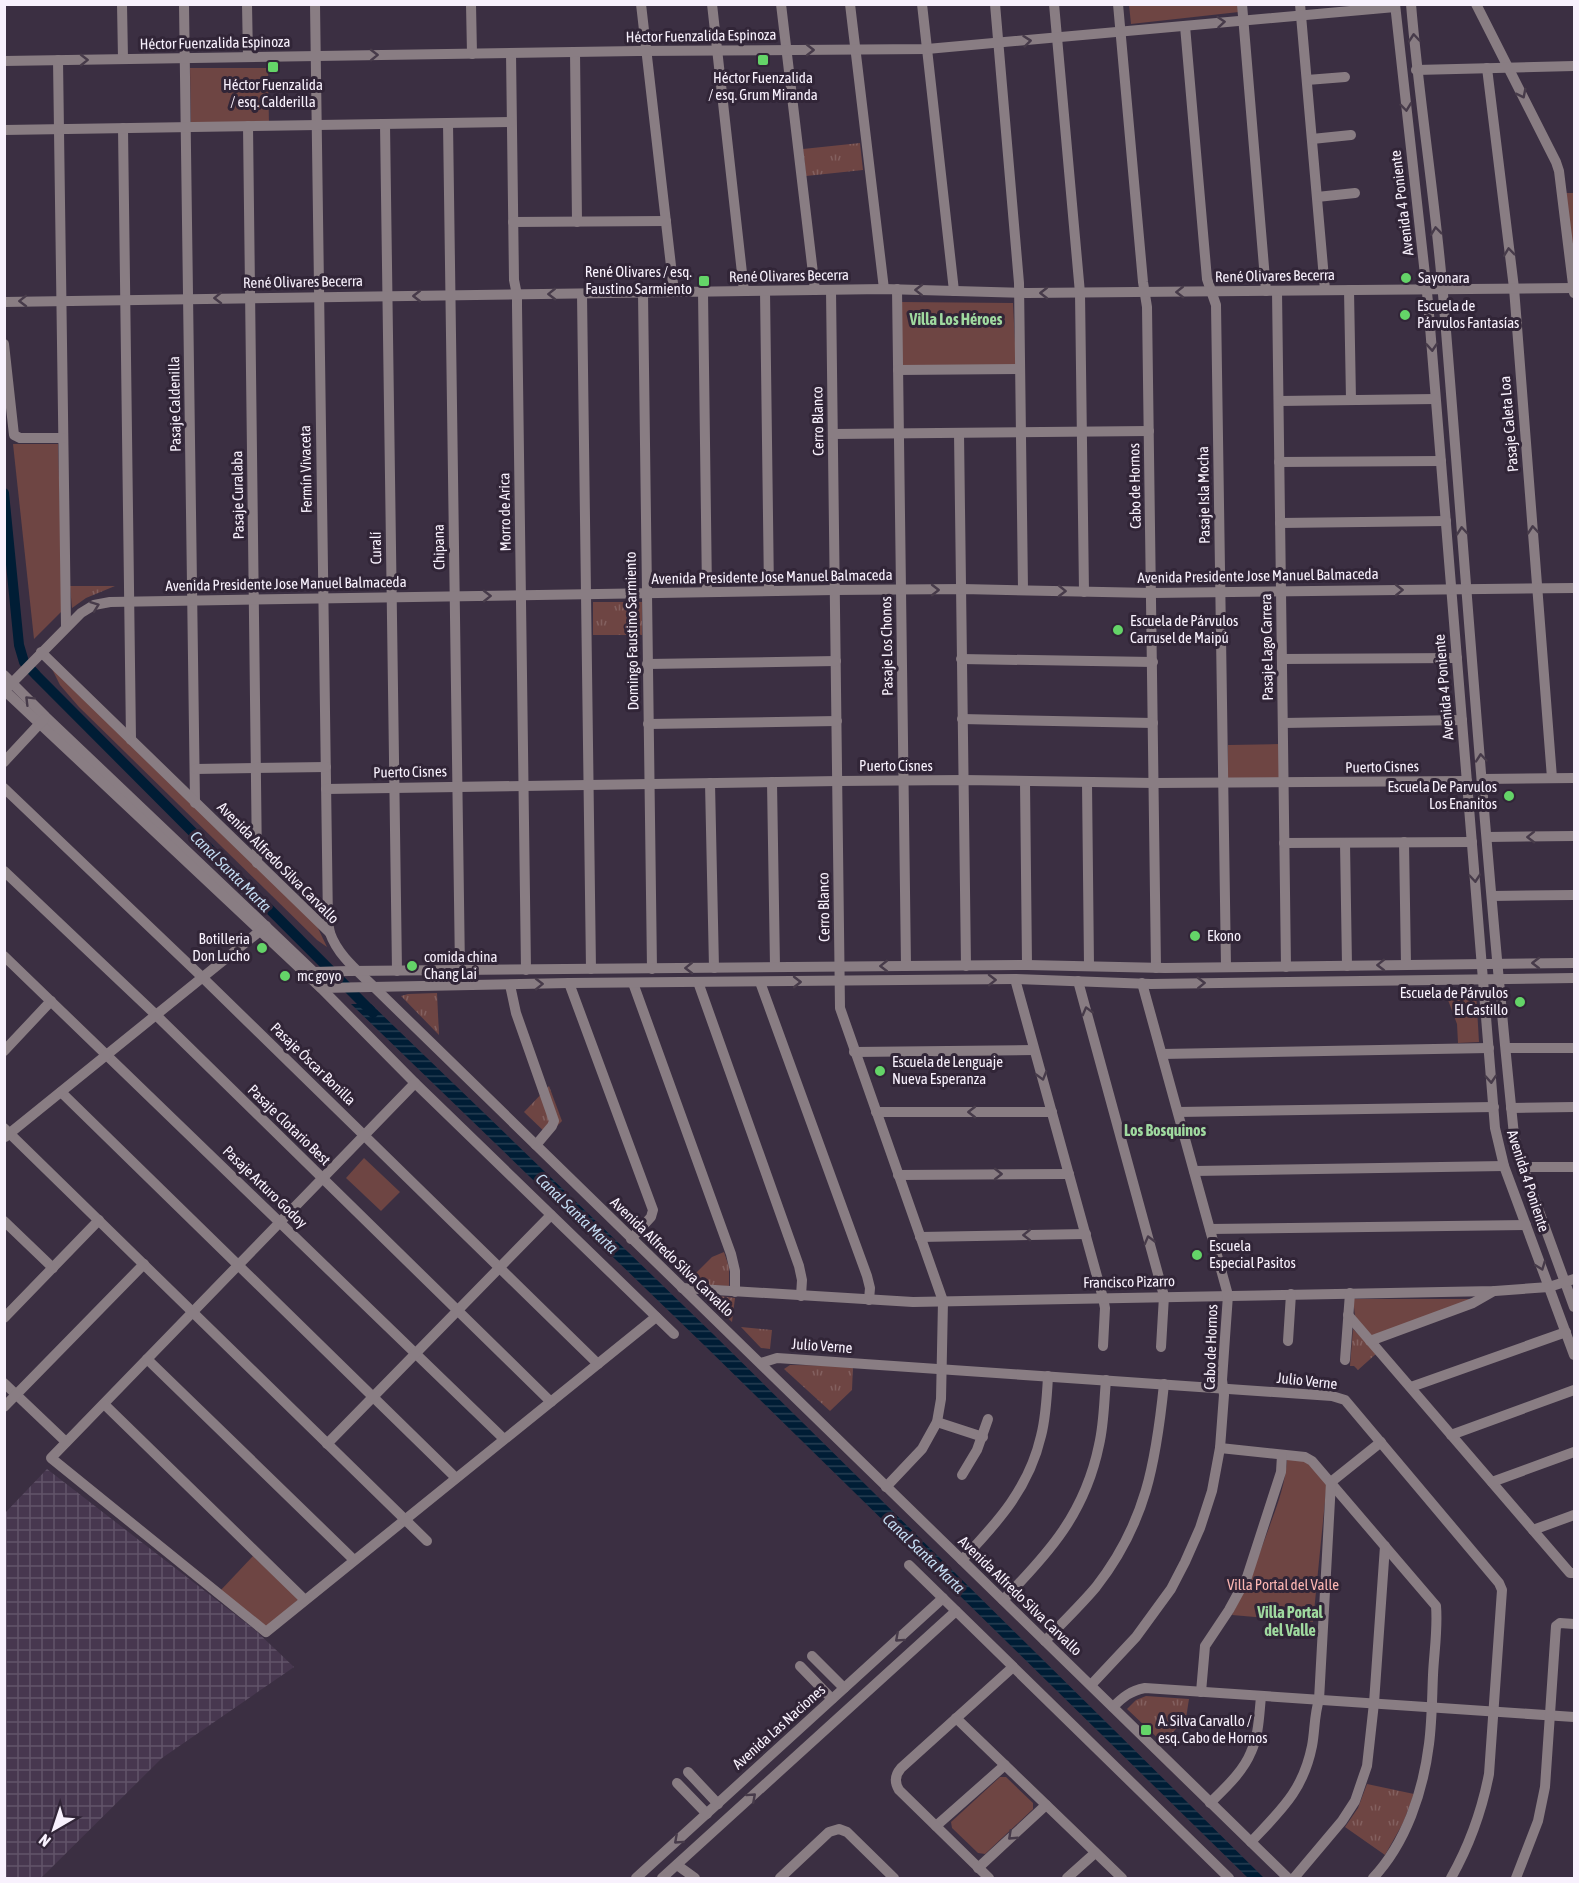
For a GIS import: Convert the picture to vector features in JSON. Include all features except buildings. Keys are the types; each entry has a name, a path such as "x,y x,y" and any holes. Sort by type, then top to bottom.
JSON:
{"street":[{"path":"122,4 123,59"},
{"name":"Pasaje Caldenilla","path":"184,4 195,803"},
{"path":"247,4 248,57"},
{"name":"Fermín Vivaceta","path":"315,4 328,923 330,933"},
{"path":"471,4 472,54"},
{"path":"641,4 674,292"},
{"path":"712,4 744,291"},
{"path":"781,4 815,290"},
{"path":"850,4 884,289"},
{"path":"922,4 954,291"},
{"path":"995,4 1019,293 1023,590"},
{"path":"1054,4 1080,292 1084,592"},
{"name":"Cabo de Hornos","path":"1118,4 1147,307 1156,968"},
{"name":"Pasaje Lago Carrera","path":"1242,4 1272,291 1279,402 1286,967"},
{"name":"Avenida 4 Poniente","path":"1411,4 1416,70 1443,289 1511,1108 1516,1147 1570,1280 1575,1307"},
{"path":"1476,4 1557,162 1575,294"},
{"name":"Héctor Fuenzalida Espinoza","path":"4,61 927,49 1243,20 1301,10 1395,6"},
{"name":"Avenida 4 Poniente","path":"1395,6 1427,289 1496,1137 1504,1166 1575,1355"},
{"path":"1301,10 1325,290"},
{"name":"Pasaje Isla Mocha","path":"1185,26 1207,279 1216,305 1226,967"},
{"path":"575,52 577,222"},
{"name":"Morro de Arica","path":"510,53 514,280 517,295 526,970"},
{"path":"58,60 66,626"},
{"path":"1416,70 1575,66"},
{"name":"Pasaje Caleta Loa","path":"1486,69 1514,288 1552,778"},
{"path":"1307,80 1345,77"},
{"path":"4,130 512,122"},
{"name":"Chipana","path":"448,123 460,970"},
{"name":"Curalí","path":"385,124 397,971"},
{"name":"Pasaje Curalaba","path":"248,126 257,862"},
{"path":"123,128 131,740"},
{"path":"1312,139 1351,135"},
{"path":"1317,197 1355,193"},
{"path":"513,222 666,221"},
{"name":"René Olivares Becerra","path":"4,302 884,289 1019,293 1574,288"},
{"name":"Pasaje Los Chonos","path":"897,289 906,966"},
{"name":"Cerro Blanco","path":"831,290 840,1012 943,1300 941,1400 937,1422 922,1449 886,1487"},
{"path":"1349,290 1351,400"},
{"path":"765,291 769,591"},
{"path":"703,292 707,592"},
{"name":"Domingo Faustino Sarmiento","path":"643,293 652,969"},
{"path":"582,294 591,969"},
{"path":"4,344 14,435 20,438 63,438"},
{"path":"898,370 1020,369"},
{"path":"1279,402 1436,399"},
{"path":"833,434 1149,431"},
{"path":"959,433 966,966"},
{"path":"1280,462 1441,461"},
{"path":"1280,523 1446,521"},
{"name":"Avenida Presidente Jose Manuel Balmaceda","path":"9,683 66,626 94,604 835,590 962,589 1152,593 1575,588"},
{"name":"Avenida Alfredo Silva Carvallo","path":"38,655 131,740 330,933 354,971 370,988 762,1363 886,1487 1288,1878"},
{"path":"1282,659 1457,658"},
{"path":"962,659 1153,662"},
{"path":"647,664 836,661"},
{"path":"9,683 43,721 314,973 321,988 415,1083 674,1334"},
{"path":"962,719 1154,723"},
{"path":"1283,723 1462,720"},
{"path":"4,762 43,721"},
{"path":"648,724 837,721"},
{"path":"195,769 326,767"},
{"path":"1483,779 1575,778"},
{"name":"Puerto Cisnes","path":"326,789 963,780 1087,783 1467,781"},
{"path":"772,782 775,968"},
{"path":"1025,782 1027,965"},
{"path":"710,783 714,968"},
{"path":"1087,783 1089,966"},
{"name":"Pasaje Óscar Bonilla","path":"4,788 202,977 598,1364"},
{"path":"1487,837 1575,836"},
{"path":"1404,842 1406,965"},
{"path":"1284,843 1472,842"},
{"path":"1345,843 1347,966"},
{"name":"Pasaje Clotario Best","path":"4,871 156,1015 551,1402"},
{"path":"1492,896 1575,895"},
{"path":"263,928 61,1092 6,1133 99,1220 427,1541"},
{"name":"Pasaje Arturo Godoy","path":"4,956 504,1439"},
{"path":"314,973 1027,965 1156,968 1575,963"},
{"path":"321,988 1015,979 1142,983 1575,978"},
{"path":"1015,979 1104,1298 1103,1346"},
{"path":"1078,981 1164,1296 1161,1347"},
{"path":"698,982 800,1266 801,1296"},
{"path":"760,982 867,1276 870,1288 869,1300"},
{"path":"569,983 653,1210 651,1217 631,1239"},
{"path":"633,983 731,1254 735,1271 735,1292"},
{"name":"Cabo de Hornos","path":"1090,1685 1136,1637 1171,1589 1200,1528 1216,1475 1224,1395 1222,1380 1228,1295 1142,983"},
{"path":"510,985 516,1013 554,1120 553,1125 536,1145"},
{"path":"4,1051 51,1001"},
{"path":"1162,1054 1489,1048"},
{"path":"1506,1048 1575,1048"},
{"path":"854,1052 1034,1050"},
{"path":"415,1083 51,1458 266,1632 656,1317"},
{"path":"61,1092 456,1478"},
{"path":"1178,1112 1494,1107"},
{"path":"1511,1108 1575,1107"},
{"path":"876,1112 1052,1112"},
{"path":"1194,1171 1504,1166"},
{"path":"1523,1167 1575,1167"},
{"path":"898,1174 1069,1174"},
{"path":"327,1443 551,1215"},
{"path":"7,1311 99,1220"},
{"path":"4,1221 53,1268"},
{"path":"1210,1229 1526,1226"},
{"path":"920,1237 1086,1234"},
{"path":"4,1407 144,1264"},
{"name":"Francisco Pizarro","path":"682,1288 913,1302 1495,1291 1549,1287 1570,1280"},
{"path":"1370,1341 1473,1304 1495,1291"},
{"path":"1345,1360 1350,1293"},
{"path":"1288,1341 1291,1294"},
{"path":"1348,1315 1570,1573 1575,1573"},
{"path":"1411,1388 1566,1332"},
{"name":"Julio Verne","path":"762,1363 777,1358 1048,1376 1336,1396 1348,1403 1501,1586 1489,1774 1485,1795 1467,1846 1451,1878"},
{"path":"147,1359 354,1560"},
{"path":"962,1560 1002,1516 1029,1473 1044,1424 1048,1376"},
{"path":"1003,1600 1058,1539 1083,1496 1099,1446 1106,1380"},
{"path":"4,1383 66,1442"},
{"path":"1045,1641 1108,1571 1138,1516 1150,1478 1159,1433 1164,1384"},
{"path":"1451,1435 1575,1390"},
{"path":"104,1404 305,1600"},
{"path":"962,1475 983,1437 988,1419"},
{"path":"937,1422 983,1437"},
{"path":"1251,1842 1288,1803 1301,1782 1313,1744 1319,1700 1331,1482 1381,1442"},
{"path":"1220,1448 1305,1457 1312,1461 1436,1606 1429,1745 1414,1807 1399,1843 1373,1878"},
{"path":"1492,1482 1575,1452"},
{"path":"1201,1692 1205,1647 1247,1577 1281,1472 1282,1455"},
{"path":"1533,1530 1575,1515"},
{"path":"1294,1878 1334,1833 1355,1801 1367,1766 1374,1703 1384,1546"},
{"path":"909,1565 1229,1878"},
{"name":"Avenida Las Naciones","path":"636,1878 943,1598"},
{"path":"662,1878 956,1611"},
{"path":"1516,1878 1530,1846 1542,1804 1547,1769 1556,1626 1560,1623 1575,1623"},
{"path":"812,1656 844,1689"},
{"path":"800,1666 832,1700"},
{"path":"989,1878 899,1790 896,1778 898,1771 1013,1667"},
{"path":"1113,1707 1134,1690 1144,1688 1575,1717"},
{"path":"1210,1803 1232,1781 1251,1753 1255,1741 1261,1697"},
{"path":"956,1718 1122,1878"},
{"path":"936,1827 1005,1765"},
{"path":"688,1772 718,1804"},
{"path":"677,1783 707,1814"},
{"path":"978,1868 1046,1805"},
{"path":"780,1878 829,1832 839,1829 847,1832 887,1876"},
{"path":"1066,1878 1095,1853"},
{"path":"677,1865 695,1878"}],"shaded area":[{"path":"47,1469 254,1629 294,1667 162,1758 41,1878 5,1878 5,1513"}],"green space":[{"path":"1129,5 1238,5 1239,12 1131,24"},
{"path":"190,68 268,68 269,125 191,124"},
{"path":"860,143 863,170 806,176 803,149"},
{"path":"1566,193 1574,193 1574,266"},
{"path":"902,302 1013,303 1016,363 1013,367 904,367 901,364"},
{"path":"13,444 58,444 63,610 34,639"},
{"path":"70,586 115,586 86,598 72,608"},
{"path":"593,602 642,602 642,635 593,635"},
{"path":"49,663 317,926 327,947 317,940 79,707 60,685"},
{"path":"1279,744 1280,780 1228,780 1228,745"},
{"path":"1476,991 1479,1042 1458,1043 1457,1024 1445,992"},
{"path":"437,993 439,1035 401,996"},
{"path":"549,1086 562,1121 548,1135 524,1112"},
{"path":"364,1158 400,1192 381,1211 346,1178"},
{"path":"724,1252 729,1267 729,1286 696,1285 690,1279 712,1257"},
{"path":"711,1295 735,1298 732,1322 709,1300"},
{"path":"1353,1299 1476,1299 1371,1336 1355,1316"},
{"path":"741,1327 772,1330 770,1349 761,1348"},
{"path":"1353,1329 1377,1353 1358,1370 1350,1366"},
{"path":"790,1365 853,1366 852,1390 830,1411 784,1369"},
{"name":"Villa Portal del Valle","path":"1287,1458 1305,1461 1327,1481 1313,1622 1232,1615 1253,1571 1276,1509"},
{"path":"253,1556 299,1599 266,1628 220,1591"},
{"path":"1146,1696 1189,1699 1186,1718 1163,1743 1127,1709 1136,1700"},
{"path":"1000,1777 1006,1777 1033,1803 1033,1809 985,1854 978,1853 952,1828 951,1822"},
{"path":"1367,1784 1414,1794 1403,1823 1385,1855 1345,1827 1358,1808"}],"water":[{"path":"351,1004 371,1004 713,1334 1264,1878 1248,1878 703,1344"}],"waterway":[{"name":"Canal Santa Marta","path":"4,493 19,645 24,662 373,1013"}],"place":[{"name":"Héctor Fuenzalida / esq. Grum Miranda","path":"763,60"},
{"name":"Héctor Fuenzalida / esq. Calderilla","path":"273,67"},
{"name":"Sayonara","path":"1406,278"},
{"name":"René Olivares / esq. Faustino Sarmiento","path":"704,281"},
{"name":"Escuela de Párvulos Fantasías","path":"1405,315"},
{"name":"Escuela de Párvulos Carrusel de Maipú","path":"1118,630"},
{"name":"Escuela De Parvulos Los Enanitos","path":"1509,796"},
{"name":"Ekono","path":"1195,936"},
{"name":"Botilleria Don Lucho","path":"262,948"},
{"name":"comida china Chang Lai","path":"412,966"},
{"name":"mc goyo","path":"285,976"},
{"name":"Escuela de Párvulos El Castillo","path":"1520,1002"},
{"name":"Escuela de Lenguaje Nueva Esperanza","path":"880,1071"},
{"name":"Escuela Especial Pasitos","path":"1197,1255"},
{"name":"A. Silva Carvallo / esq. Cabo de Hornos","path":"1146,1730"}],"district":[{"name":"Villa Los Héroes","path":"956,319"},
{"name":"Los Bosquinos","path":"1165,1130"},
{"name":"Villa Portal del Valle","path":"1290,1621"}]}
